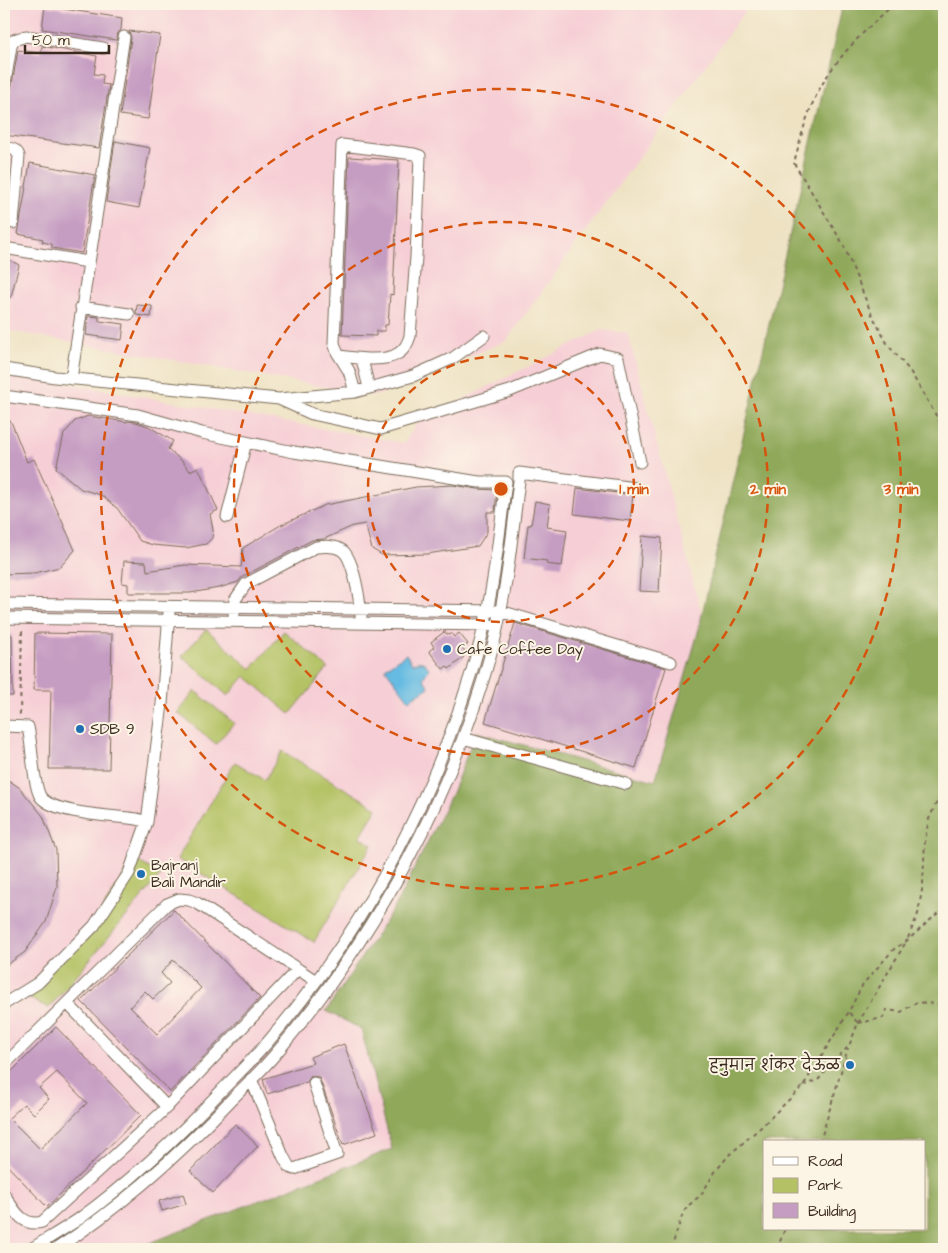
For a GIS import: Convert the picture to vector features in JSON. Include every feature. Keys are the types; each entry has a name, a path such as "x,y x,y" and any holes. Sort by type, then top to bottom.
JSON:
{"street":[{"path":"4,89 11,46 14,40 20,37 37,37 103,48"},
{"path":"71,379 124,37"},
{"path":"340,356 362,359 391,357 406,346 410,336 416,257 420,156 342,145 334,343 340,356 349,371 355,392"},
{"path":"4,147 14,149 19,156 12,223"},
{"path":"4,248 88,262"},
{"path":"81,308 129,314"},
{"path":"4,369 71,379 279,399 355,392 413,376 453,358 484,336"},
{"path":"279,399 312,414 381,429 510,390 600,354 618,358 640,462"},
{"path":"362,359 369,388"},
{"path":"4,396 138,415 202,433 294,452 479,482 506,482 487,611 453,727 417,812 374,894 316,981 267,1043 204,1110 144,1167 79,1218 32,1249"},
{"path":"227,517 246,442"},
{"path":"56,1249 86,1229 152,1177 213,1119 277,1052 335,978 386,900 430,818 463,738 493,643 498,625 520,481 519,473 636,488"},
{"path":"233,621 235,600 246,584 316,547 330,546 340,549 347,555 350,561 361,609 362,623"},
{"path":"4,604 500,611 670,662"},
{"path":"4,1004 38,983 94,926 129,873 147,822 162,704 169,607"},
{"path":"4,618 498,625"},
{"path":"4,726 28,727 32,742 36,780 41,797 50,804 64,810 137,819 147,822"},
{"path":"463,738 626,784"},
{"path":"4,1065 167,904 179,899 189,900 209,910 316,981"},
{"path":"4,1194 20,1218 28,1223 42,1222 167,1107 298,969"},
{"path":"67,1003 167,1107"},
{"path":"251,1079 288,1167 294,1169 337,1154 314,1083"}],"path":[{"path":"894,4 867,28 840,59 817,93 802,132 794,163 844,244 872,315 888,345 910,370 944,429"},
{"path":"20,727 22,618"},
{"path":"821,1140 849,1046 858,1023 908,940 918,914 923,884 925,840 929,819 944,787"},
{"path":"671,1249 683,1212 701,1195 715,1172 729,1155 803,1086 863,984 875,968 894,949 908,940 938,913 944,914"},
{"path":"858,1023 883,1018 886,1010 901,1012 917,1002 944,1005"},
{"path":"849,1010 858,1023"},
{"path":"803,1086 819,1079 849,1046"},
{"path":"777,1249 785,1230"}],"shaded area":[{"path":"4,4 750,4 506,341 376,396 4,330"},
{"path":"601,330 628,333 703,619 624,881 530,1091 155,1249 4,1249 4,372 404,443 418,422"}],"green space":[{"path":"843,4 944,4 944,1249 134,1249 392,1149 361,1029 326,1011 396,905 452,793 476,732 655,781 697,636"},
{"path":"206,629 251,669 284,631 328,668 290,714 245,676 228,696 182,656"},
{"path":"195,691 234,723 216,744 178,713"},
{"path":"282,751 377,808 360,837 372,845 314,942 177,859 235,762 265,780"},
{"path":"134,859 161,875 49,1008 20,994 89,931"}],"water":[{"path":"406,654 412,664 422,662 429,669 423,678 429,687 409,700 385,668"}],"building":[{"path":"45,6 122,18 121,30 116,40 42,29"},
{"path":"129,31 160,35 148,119 120,115 131,38"},
{"path":"42,46 97,56 94,74 103,75 102,84 109,85 99,148 4,135 8,95 11,90 18,50 41,53"},
{"path":"115,141 150,148 139,208 106,202"},
{"path":"349,157 399,160 393,295 390,294 388,325 385,325 385,331 376,331 376,336 342,335"},
{"path":"30,163 95,175 82,253 52,248 52,244 42,242 43,239 18,234"},
{"path":"4,257 19,265 11,297 4,297"},
{"path":"137,305 152,306 151,317 136,315"},
{"path":"88,316 99,317 99,321 124,324 122,340 86,335"},
{"path":"4,413 12,424 27,462 34,459 75,550 60,567 34,573 4,574"},
{"path":"88,416 136,422 148,426 173,441 168,449 190,471 198,467 218,510 210,514 213,530 212,538 206,544 186,548 153,545 140,541 117,508 101,495 81,489 56,468 64,434 75,421"},
{"path":"453,485 497,490 495,512 487,512 487,532 478,546 427,554 382,555 372,549 365,524 353,526 324,539 312,540 242,577 238,582 219,588 190,593 128,593 128,584 122,583 124,561 146,562 147,571 185,565 241,567 243,548 279,526 325,505 416,487"},
{"path":"577,488 633,495 630,521 574,514"},
{"path":"535,501 550,504 547,527 567,530 562,566 546,564 547,561 524,558 528,525 531,525"},
{"path":"642,536 662,538 659,592 639,591"},
{"path":"515,623 666,668 636,768 485,722"},
{"name":"Cafe Coffee Day","path":"444,632 449,635 451,633 454,637 459,633 468,644 463,648 465,652 462,654 464,657 449,669 447,666 443,669 429,651 434,647 431,642"},
{"name":"SDB 9","path":"35,633 112,634 109,769 49,769 51,690 34,690"},
{"path":"4,634 12,635 13,696 4,696"},
{"path":"4,777 20,788 43,816 56,850 57,887 46,922 25,952 4,967"},
{"path":"174,910 260,998 170,1092 81,1001","holes":["173,960 201,988 157,1034 130,1007 145,991 153,999 170,983 161,973"]},
{"path":"56,1027 141,1115 47,1207 4,1162 4,1079","holes":["57,1072 87,1103 40,1149 9,1118 24,1104 34,1114 49,1099 39,1088"]},
{"path":"344,1044 377,1133 343,1145 319,1077 311,1076 307,1082 267,1094 263,1079 313,1063 310,1057"},
{"path":"235,1124 258,1146 213,1193 190,1171"},
{"path":"183,1194 186,1204 162,1211 159,1201"}],"place":[{"name":"Cafe Coffee Day","path":"447,649"},
{"name":"SDB 9","path":"80,729"},
{"name":"Bajranj Bali Mandir","path":"141,874"},
{"name":"हनुमान शंकर देऊळ","path":"850,1065"}]}
